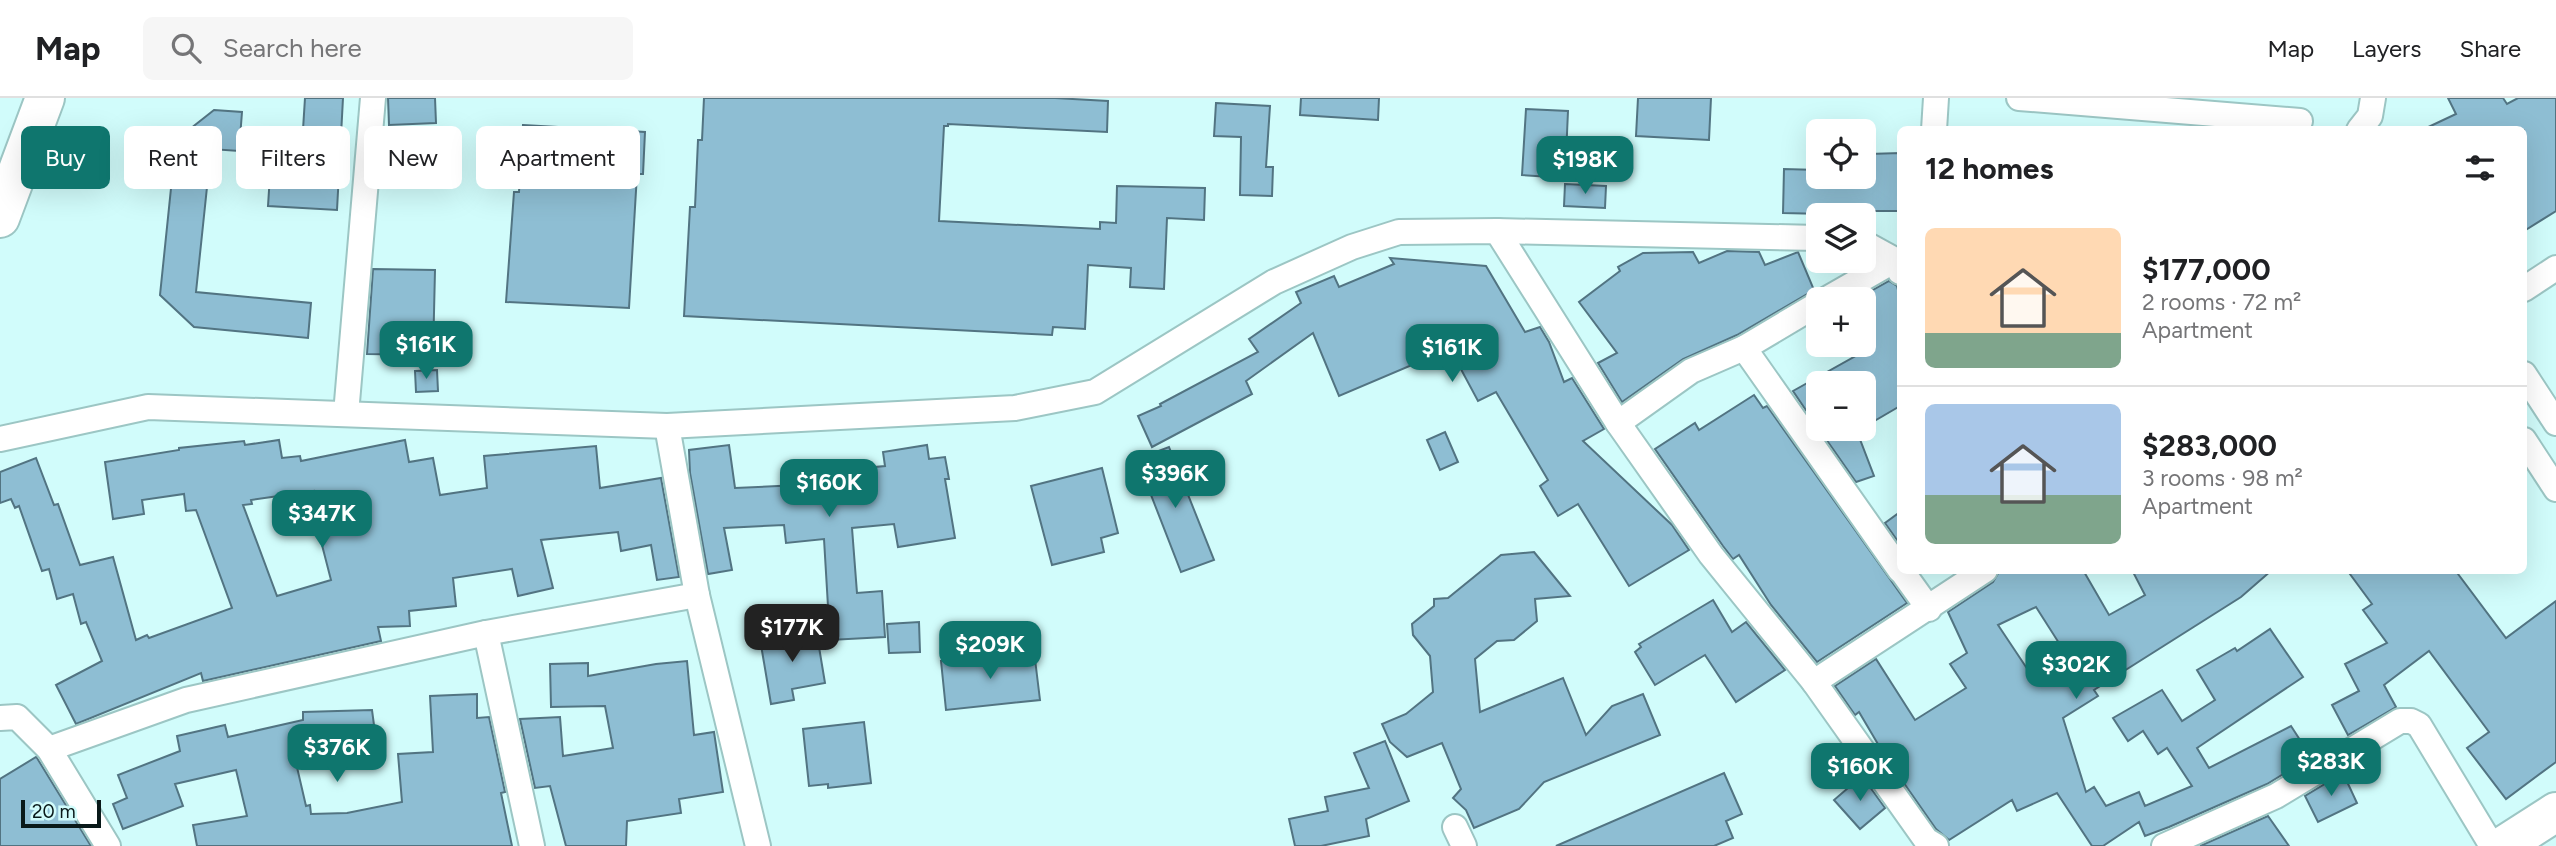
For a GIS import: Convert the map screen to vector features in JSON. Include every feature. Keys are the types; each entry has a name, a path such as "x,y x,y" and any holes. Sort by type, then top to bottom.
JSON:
{"main road":[{"path":"0,218 45,98"},
{"path":"2503,846 2556,812"}],"street":[{"path":"346,414 373,98"},
{"path":"1934,126 1936,98"},
{"path":"2020,98 2301,116"},
{"path":"2364,126 2370,116 2373,98"},
{"path":"0,439 148,407 667,426 1015,408 1095,392 1274,282 1352,247 1399,232 1497,231 1806,238"},
{"path":"1497,231 1618,423 1711,555 1814,682 1926,840 1936,846"},
{"path":"1876,251 1897,265"},
{"path":"1853,287 1897,266"},
{"path":"2527,287 2556,268"},
{"path":"1618,423 1691,371 1744,348 1806,311"},
{"path":"1744,348 1897,564"},
{"path":"2527,379 2556,423"},
{"path":"667,426 697,596 758,846"},
{"path":"2527,445 2556,489"},
{"path":"1904,574 1929,609"},
{"path":"1814,682 1979,574"},
{"path":"49,749 186,700 485,634 697,596"},
{"path":"485,634 532,846"},
{"path":"0,718 17,717 49,749 108,846"},
{"path":"2164,846 2276,796 2400,722 2411,722 2419,725 2492,846"}],"building":[{"path":"305,98 343,98 342,126 303,126"},
{"path":"388,98 435,98 436,123 389,125"},
{"path":"704,98 1055,98 1108,101 1107,132 948,124 944,126 939,221 1100,229 1100,222 1116,223 1117,186 1205,188 1204,220 1167,218 1164,289 1130,287 1131,268 1088,265 1085,329 1053,327 1052,335 684,316 690,207 695,207 698,140 702,140"},
{"path":"1301,98 1379,98 1378,120 1300,115"},
{"path":"1638,98 1711,98 1709,140 1636,136"},
{"path":"2448,98 2503,98 2507,104 2518,98 2556,98 2556,211 2527,229 2527,126 2430,126 2456,114"},
{"path":"1216,103 1270,106 1266,167 1273,167 1272,196 1240,195 1241,137 1214,136"},
{"path":"1526,109 1568,111 1565,178 1522,175"},
{"path":"214,110 242,112 241,126 236,126 236,151 222,150 222,126 194,126"},
{"path":"640,132 645,132 643,174 640,174"},
{"path":"1897,153 1897,211 1876,211 1876,203 1806,203 1806,214 1783,213 1784,169 1806,170 1806,189 1876,189 1876,154"},
{"path":"1565,184 1606,186 1605,208 1564,206"},
{"path":"171,189 207,189 196,292 311,303 308,338 194,327 160,295"},
{"path":"269,189 338,189 337,210 268,206"},
{"path":"519,189 636,189 629,308 506,302 514,192 519,192"},
{"path":"1727,251 1759,252 1765,265 1798,252 1813,287 1806,287 1806,295 1737,335 1683,359 1622,402 1598,363 1617,353 1579,302 1620,271 1618,267 1643,253 1693,252 1699,263"},
{"path":"1390,258 1486,266 1525,332 1540,327 1549,342 1564,382 1572,378 1604,429 1583,441 1672,525 1689,550 1629,586 1578,504 1558,516 1540,486 1548,480 1496,392 1478,401 1455,358 1446,363 1440,353 1339,396 1313,333 1246,381 1252,394 1152,447 1138,416 1258,352 1249,339 1301,303 1296,292 1334,276 1339,287 1394,264"},
{"path":"373,269 435,270 433,355 367,354"},
{"path":"1889,281 1897,286 1897,408 1876,420 1876,371 1829,371 1854,357 1876,357 1876,288"},
{"path":"437,370 438,391 416,392 415,371"},
{"path":"1806,384 1806,410 1793,391"},
{"path":"1754,395 1763,408 1767,406 1907,603 1817,662 1771,605 1739,555 1733,559 1723,546 1655,449 1695,423 1699,430"},
{"path":"1445,432 1458,462 1440,470 1427,440"},
{"path":"279,440 282,458 300,456 301,461 405,440 409,462 433,458 440,495 487,488 484,456 596,446 600,488 661,478 679,577 657,580 651,545 621,551 618,532 541,540 553,588 518,596 512,569 453,578 456,606 409,611 410,626 378,627 381,641 203,681 201,673 76,724 56,685 102,661 86,622 81,624 73,594 57,599 49,569 42,571 19,506 15,508 11,499 0,503 0,472 36,458 54,505 58,504 80,565 113,557 136,640 147,635 149,638 232,608 196,510 186,511 184,494 142,500 144,514 113,519 105,462 179,448 244,441 245,445","holes":["314,491 322,545 331,580 277,596 243,505 252,504 251,500"]},
{"path":"1827,441 1861,441 1874,476 1856,482"},
{"path":"729,445 735,488 799,485 798,474 885,466 883,452 927,445 929,459 945,457 949,479 945,479 955,538 898,547 894,524 852,528 857,593 882,591 885,637 830,640 824,539 786,543 784,525 724,528 732,570 708,574 690,473 689,450"},
{"path":"1169,447 1214,560 1181,572 1137,459"},
{"path":"1102,468 1118,533 1101,538 1104,552 1052,565 1031,486"},
{"path":"1897,514 1897,540 1885,523"},
{"path":"1534,552 1570,596 1535,599 1537,621 1514,640 1497,641 1475,659 1480,712 1563,678 1586,735 1612,706 1643,694 1660,735 1544,782 1519,809 1474,828 1466,810 1453,798 1461,789 1442,743 1407,757 1390,742 1382,724 1406,714 1433,692 1430,656 1413,635 1412,624 1434,606 1434,599 1448,598 1501,555"},
{"path":"1998,574 2085,574 2109,615 2145,595 2134,574 2267,574 2241,597 2094,690 2098,696 2063,718 2086,792 2094,787 2106,806 2139,792 2145,806 2192,786 2167,748 2158,754 2143,731 2128,741 2113,718 2162,690 2182,721 2215,700 2197,670 2235,648 2237,651 2270,629 2303,677 2197,748 2209,768 2291,726 2311,757 2267,784 2169,827 2145,836 2139,822 2103,846 2092,846 2057,793 2017,811 2012,800 1949,840 1936,829 1885,756 1859,712 1855,715 1835,686 1876,659 1915,720 1966,688 1950,664 1967,653 1948,612 1993,582","holes":["2036,607 2066,654 2030,673 1998,625"]},
{"path":"2350,574 2458,574 2506,638 2556,601 2556,762 2506,799 2467,748 2489,732 2429,651 2384,685 2396,707 2348,735 2332,705 2359,691 2345,664 2387,643 2363,610 2372,604"},
{"path":"1713,600 1732,632 1746,622 1785,670 1736,702 1705,655 1655,685 1635,652 1641,647 1639,644"},
{"path":"919,622 920,652 889,653 887,624"},
{"path":"816,629 825,683 792,689 794,700 771,704 760,639"},
{"path":"1034,651 1040,700 946,710 941,661"},
{"path":"687,661 694,735 714,732 723,792 679,799 681,813 627,821 626,846 566,846 550,786 535,788 520,719 560,717 563,756 613,748 605,706 551,707 550,664 588,663 588,676"},
{"path":"477,694 477,718 489,717 505,792 501,793 512,846 197,846 193,825 247,816 236,770 175,784 183,806 123,829 113,804 127,798 118,775 180,751 177,736 225,725 228,737 303,720 303,712 372,710 376,740 344,744 344,748 293,750 306,806 310,805 311,814 347,813 402,802 398,754 433,752 430,696"},
{"path":"864,722 871,783 828,788 828,784 809,786 803,729"},
{"path":"1385,741 1409,801 1366,819 1369,836 1321,846 1295,846 1289,819 1328,811 1325,797 1369,788 1354,753"},
{"path":"36,757 91,846 0,846 0,779"},
{"path":"1724,773 1742,814 1726,821 1733,838 1714,846 1556,846"},
{"path":"2343,773 2357,803 2318,822 2305,796"},
{"path":"1862,776 1885,808 1860,829 1834,800"},
{"path":"2268,816 2289,846 2200,846"}]}
